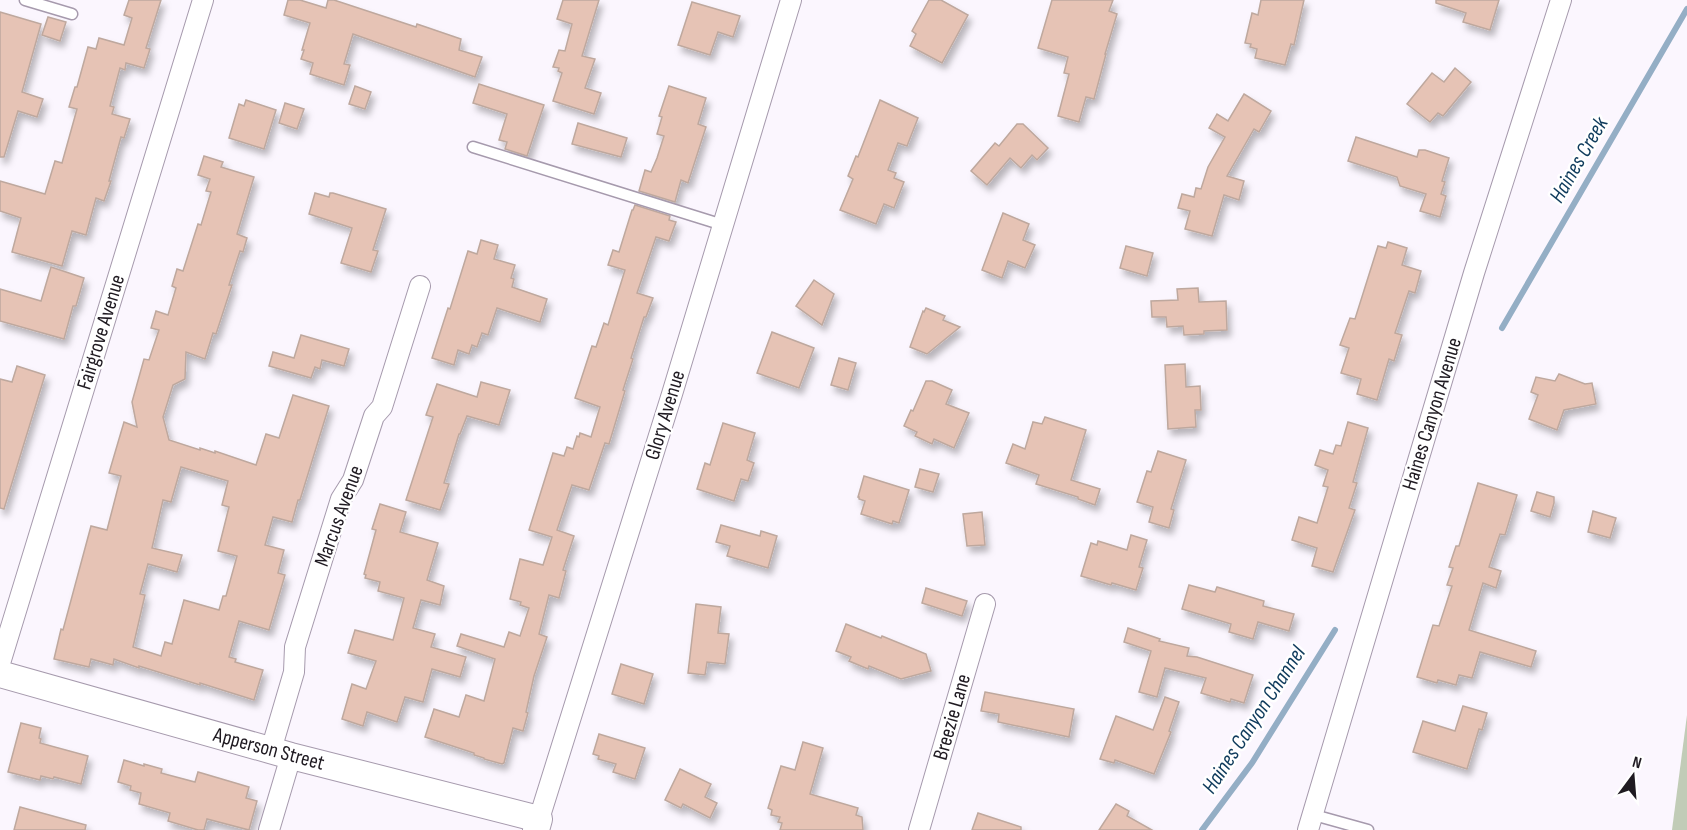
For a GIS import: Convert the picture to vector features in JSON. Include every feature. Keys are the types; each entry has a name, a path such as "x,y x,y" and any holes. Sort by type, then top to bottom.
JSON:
{"street":[{"name":"Fairgrove Avenue","path":"0,663 202,0"},
{"name":"Glory Avenue","path":"537,825 791,0"},
{"name":"Haines Canyon Avenue","path":"1311,822 1474,273 1561,0"},
{"name":"Marcus Avenue","path":"269,830 296,647 341,499 352,480 374,416 382,406 420,286"},
{"name":"Breezie Lane","path":"919,830 985,604"},
{"name":"Apperson Street","path":"0,674 537,825"}],"lane":[{"path":"25,0 72,14"},
{"path":"473,147 723,225"},
{"path":"1311,822 1368,830"}],"green space":[{"path":"1687,715 1687,830 1672,830"}],"building":[{"path":"129,0 161,0 146,48 150,49 144,68 126,63 125,70 120,68 110,106 114,107 112,114 130,119 124,138 121,137 104,201 96,198 86,235 72,231 62,266 12,252 21,218 0,211 0,181 45,194 55,161 62,163 77,109 69,107 88,47 96,49 99,38 124,45 132,18 124,15"},
{"path":"288,0 300,0 326,8 328,0 334,0 461,39 459,50 482,57 475,77 353,34 344,64 350,65 344,85 310,74 313,63 301,59 310,23 284,15"},
{"path":"563,0 599,0 582,56 595,59 585,88 601,93 594,114 553,101 562,73 558,71 559,68 553,67 559,50 565,51 572,24 557,19"},
{"path":"929,0 941,0 968,15 942,63 910,46 916,34 912,31"},
{"path":"1052,0 1113,0 1109,11 1117,14 1094,99 1086,97 1079,122 1058,116 1069,74 1064,73 1068,57 1038,48"},
{"path":"1261,0 1304,0 1294,45 1291,44 1285,65 1255,58 1257,49 1245,43 1252,13 1258,15"},
{"path":"1436,0 1499,0 1490,30 1463,22 1466,13 1436,3"},
{"path":"692,2 740,16 733,37 718,32 710,55 678,45"},
{"path":"0,12 41,24 22,92 43,99 37,117 18,111 4,157 0,157"},
{"path":"48,17 66,22 60,41 42,35"},
{"path":"1455,68 1471,82 1443,116 1438,113 1430,122 1407,104 1432,73 1444,82"},
{"path":"479,84 544,105 527,156 505,149 507,142 499,140 507,114 473,103"},
{"path":"355,86 371,92 365,109 349,104"},
{"path":"669,86 706,98 698,124 706,127 688,183 681,180 675,202 639,191 645,170 651,172 664,136 657,134 662,117 659,116"},
{"path":"1244,94 1271,111 1259,132 1254,129 1227,176 1244,181 1239,200 1224,195 1212,236 1185,229 1190,211 1178,208 1182,194 1194,197 1196,188 1201,189 1208,167 1225,137 1209,128 1217,114 1228,121"},
{"path":"246,100 276,110 264,149 229,138 239,104 244,106"},
{"path":"880,100 918,118 907,146 898,143 888,170 896,173 894,178 904,182 894,208 884,204 876,224 840,210 853,179 848,176 856,156 858,157"},
{"path":"285,103 304,109 297,129 279,123"},
{"path":"578,123 627,138 621,157 572,144"},
{"path":"1017,124 1023,124 1048,148 1037,160 1032,155 1021,168 1010,158 987,185 971,171 995,143 999,146"},
{"path":"1356,137 1417,157 1419,150 1425,150 1449,158 1442,181 1445,182 1441,194 1446,196 1440,217 1420,211 1426,194 1400,186 1397,177 1348,161"},
{"path":"204,156 223,162 221,167 254,177 237,234 247,238 243,252 240,251 229,285 232,285 216,334 213,333 205,359 186,352 185,379 173,385 163,417 169,440 200,450 200,448 215,453 215,451 256,465 266,434 279,438 293,395 329,406 292,522 273,517 265,545 284,550 278,573 285,575 269,630 239,621 229,657 236,659 235,662 263,670 254,700 114,659 113,665 91,659 89,667 54,659 91,526 107,530 121,476 109,473 124,422 137,427 132,402 144,359 149,360 159,330 151,328 156,311 168,315 176,288 172,286 177,269 183,271 211,192 206,191 210,179 198,175","holes":["181,467 228,481 222,505 229,507 218,551 237,556 226,596 223,596 219,610 184,600 172,644 165,642 161,656 133,647 145,595 140,594 148,564 177,572 182,555 152,548 163,500 171,502"]},
{"path":"315,193 329,197 330,193 333,193 386,209 373,250 378,251 371,272 341,263 352,228 309,214"},
{"path":"635,205 670,216 669,220 676,222 669,241 656,237 637,293 653,298 646,317 644,317 631,358 633,359 623,390 625,391 609,444 605,443 589,490 572,485 557,530 574,536 563,570 566,571 559,598 549,595 539,634 547,637 534,676 523,731 513,728 502,764 425,737 434,709 459,717 466,695 484,701 495,659 457,646 461,634 504,647 509,632 520,636 529,608 520,605 521,602 510,599 520,559 543,565 552,537 529,530 553,453 564,456 567,447 573,449 580,433 591,437 600,407 575,398 592,346 596,347 604,323 608,325 625,270 608,265 613,250 619,252"},
{"path":"1003,213 1029,224 1023,240 1035,245 1025,268 1008,261 1002,278 982,270"},
{"path":"481,240 498,245 494,259 515,265 511,278 514,279 512,287 547,299 540,322 497,308 488,335 482,333 477,347 472,345 469,354 458,350 454,365 432,358 468,251 477,254"},
{"path":"1388,242 1407,248 1402,265 1421,271 1415,293 1409,291 1395,333 1402,335 1394,361 1389,359 1377,400 1357,394 1361,379 1341,373 1349,348 1340,345 1350,318 1355,319 1378,246 1386,248"},
{"path":"1126,246 1153,253 1147,276 1120,268"},
{"path":"51,267 84,278 64,339 0,321 0,289 41,301"},
{"path":"814,280 834,294 822,325 796,306"},
{"path":"1198,288 1199,302 1226,301 1227,330 1184,335 1183,326 1167,327 1166,317 1152,317 1151,301 1178,300 1177,289"},
{"path":"926,308 945,316 943,320 960,327 927,354 910,347"},
{"path":"772,332 814,348 799,388 757,373"},
{"path":"301,335 349,349 344,366 322,360 320,369 315,367 311,378 269,366 273,352 294,358"},
{"path":"839,358 856,363 848,390 831,385"},
{"path":"1185,364 1186,387 1200,386 1201,410 1195,410 1196,427 1168,429 1165,365"},
{"path":"17,366 45,375 4,509 0,508 0,379 12,382"},
{"path":"1559,374 1585,384 1592,383 1596,404 1564,410 1557,430 1529,419 1538,395 1531,392 1536,377 1555,381"},
{"path":"926,381 932,381 952,390 946,404 969,413 954,448 934,439 932,444 915,436 917,432 904,426"},
{"path":"481,382 510,390 499,425 467,416 444,483 449,484 440,510 406,500 433,417 426,415 437,384 477,397"},
{"path":"1045,417 1086,430 1071,480 1100,489 1095,505 1078,499 1078,497 1036,484 1039,475 1006,463 1013,444 1025,449 1033,422 1042,424"},
{"path":"1348,422 1368,428 1353,482 1357,483 1349,508 1355,510 1333,572 1312,566 1317,548 1292,540 1299,517 1317,523 1328,487 1323,486 1328,470 1315,465 1320,450 1333,454 1336,445 1341,446"},
{"path":"723,423 755,433 747,460 754,463 748,481 741,479 734,501 697,489 705,463 710,465"},
{"path":"1158,451 1186,460 1171,509 1174,510 1169,528 1149,522 1153,507 1137,502 1147,471 1151,472"},
{"path":"920,469 939,474 933,492 915,487"},
{"path":"864,476 909,490 899,523 893,521 892,524 861,514 865,501 858,497"},
{"path":"1478,483 1517,495 1505,535 1500,534 1489,567 1501,571 1496,588 1483,583 1469,630 1536,651 1531,667 1480,652 1472,678 1459,675 1456,685 1438,680 1437,683 1417,677 1433,625 1439,626 1452,586 1447,585 1453,568 1449,567 1456,546 1459,546"},
{"path":"1537,492 1554,497 1550,517 1531,511"},
{"path":"380,504 406,512 400,532 438,543 427,580 444,586 440,605 421,600 413,628 435,634 431,647 466,657 460,677 432,669 423,702 405,697 397,722 367,712 363,726 342,719 352,684 366,689 376,661 348,653 355,630 393,640 404,598 378,591 380,582 365,578 364,574 376,530 372,529"},
{"path":"1593,511 1616,518 1610,538 1588,532"},
{"path":"982,512 985,545 967,546 963,514"},
{"path":"721,525 760,536 761,531 777,536 768,568 727,556 730,546 716,542"},
{"path":"1131,535 1147,540 1139,567 1143,568 1136,590 1081,576 1091,543 1097,545 1098,541 1127,550"},
{"path":"1189,585 1215,592 1217,587 1264,601 1263,606 1294,614 1289,631 1258,622 1253,639 1229,632 1231,624 1182,609"},
{"path":"926,588 967,601 962,616 922,603"},
{"path":"696,604 721,607 718,633 729,634 725,664 707,662 705,675 688,673"},
{"path":"846,624 926,654 931,671 901,679 869,666 868,669 849,661 851,657 836,651"},
{"path":"1128,628 1160,639 1159,641 1189,648 1187,656 1197,657 1253,675 1244,703 1231,699 1230,702 1201,693 1206,678 1165,668 1157,697 1139,692 1151,651 1124,642"},
{"path":"621,664 653,674 644,704 612,694"},
{"path":"985,692 1074,709 1069,737 998,722 999,714 981,711"},
{"path":"1165,697 1179,702 1169,731 1171,732 1154,774 1115,760 1114,763 1100,759 1116,716 1153,730"},
{"path":"1463,706 1487,713 1482,730 1479,729 1467,769 1413,752 1423,721 1455,731"},
{"path":"21,723 41,728 40,743 88,756 81,784 54,777 53,779 41,776 40,780 8,772"},
{"path":"599,734 645,748 635,779 613,772 616,764 598,759 599,756 593,754"},
{"path":"803,742 823,748 810,794 858,808 856,815 862,817 863,830 780,830 782,823 778,822 780,817 771,815 772,810 768,808 781,766 795,770"},
{"path":"124,760 162,769 161,773 195,782 198,772 249,787 246,798 257,801 249,830 207,819 204,830 168,821 170,813 139,804 141,793 130,790 131,786 118,782"},
{"path":"680,769 711,784 705,797 717,803 710,818 683,804 681,808 665,800"},
{"path":"1116,804 1129,811 1127,816 1152,830 1099,830"},
{"path":"20,807 86,825 85,830 14,830"},
{"path":"978,813 1021,827 1021,830 972,830"}],"waterway":[{"name":"Haines Creek","path":"1502,328 1687,9"},
{"name":"Haines Canyon Channel","path":"1202,830 1252,763 1335,630"}]}
